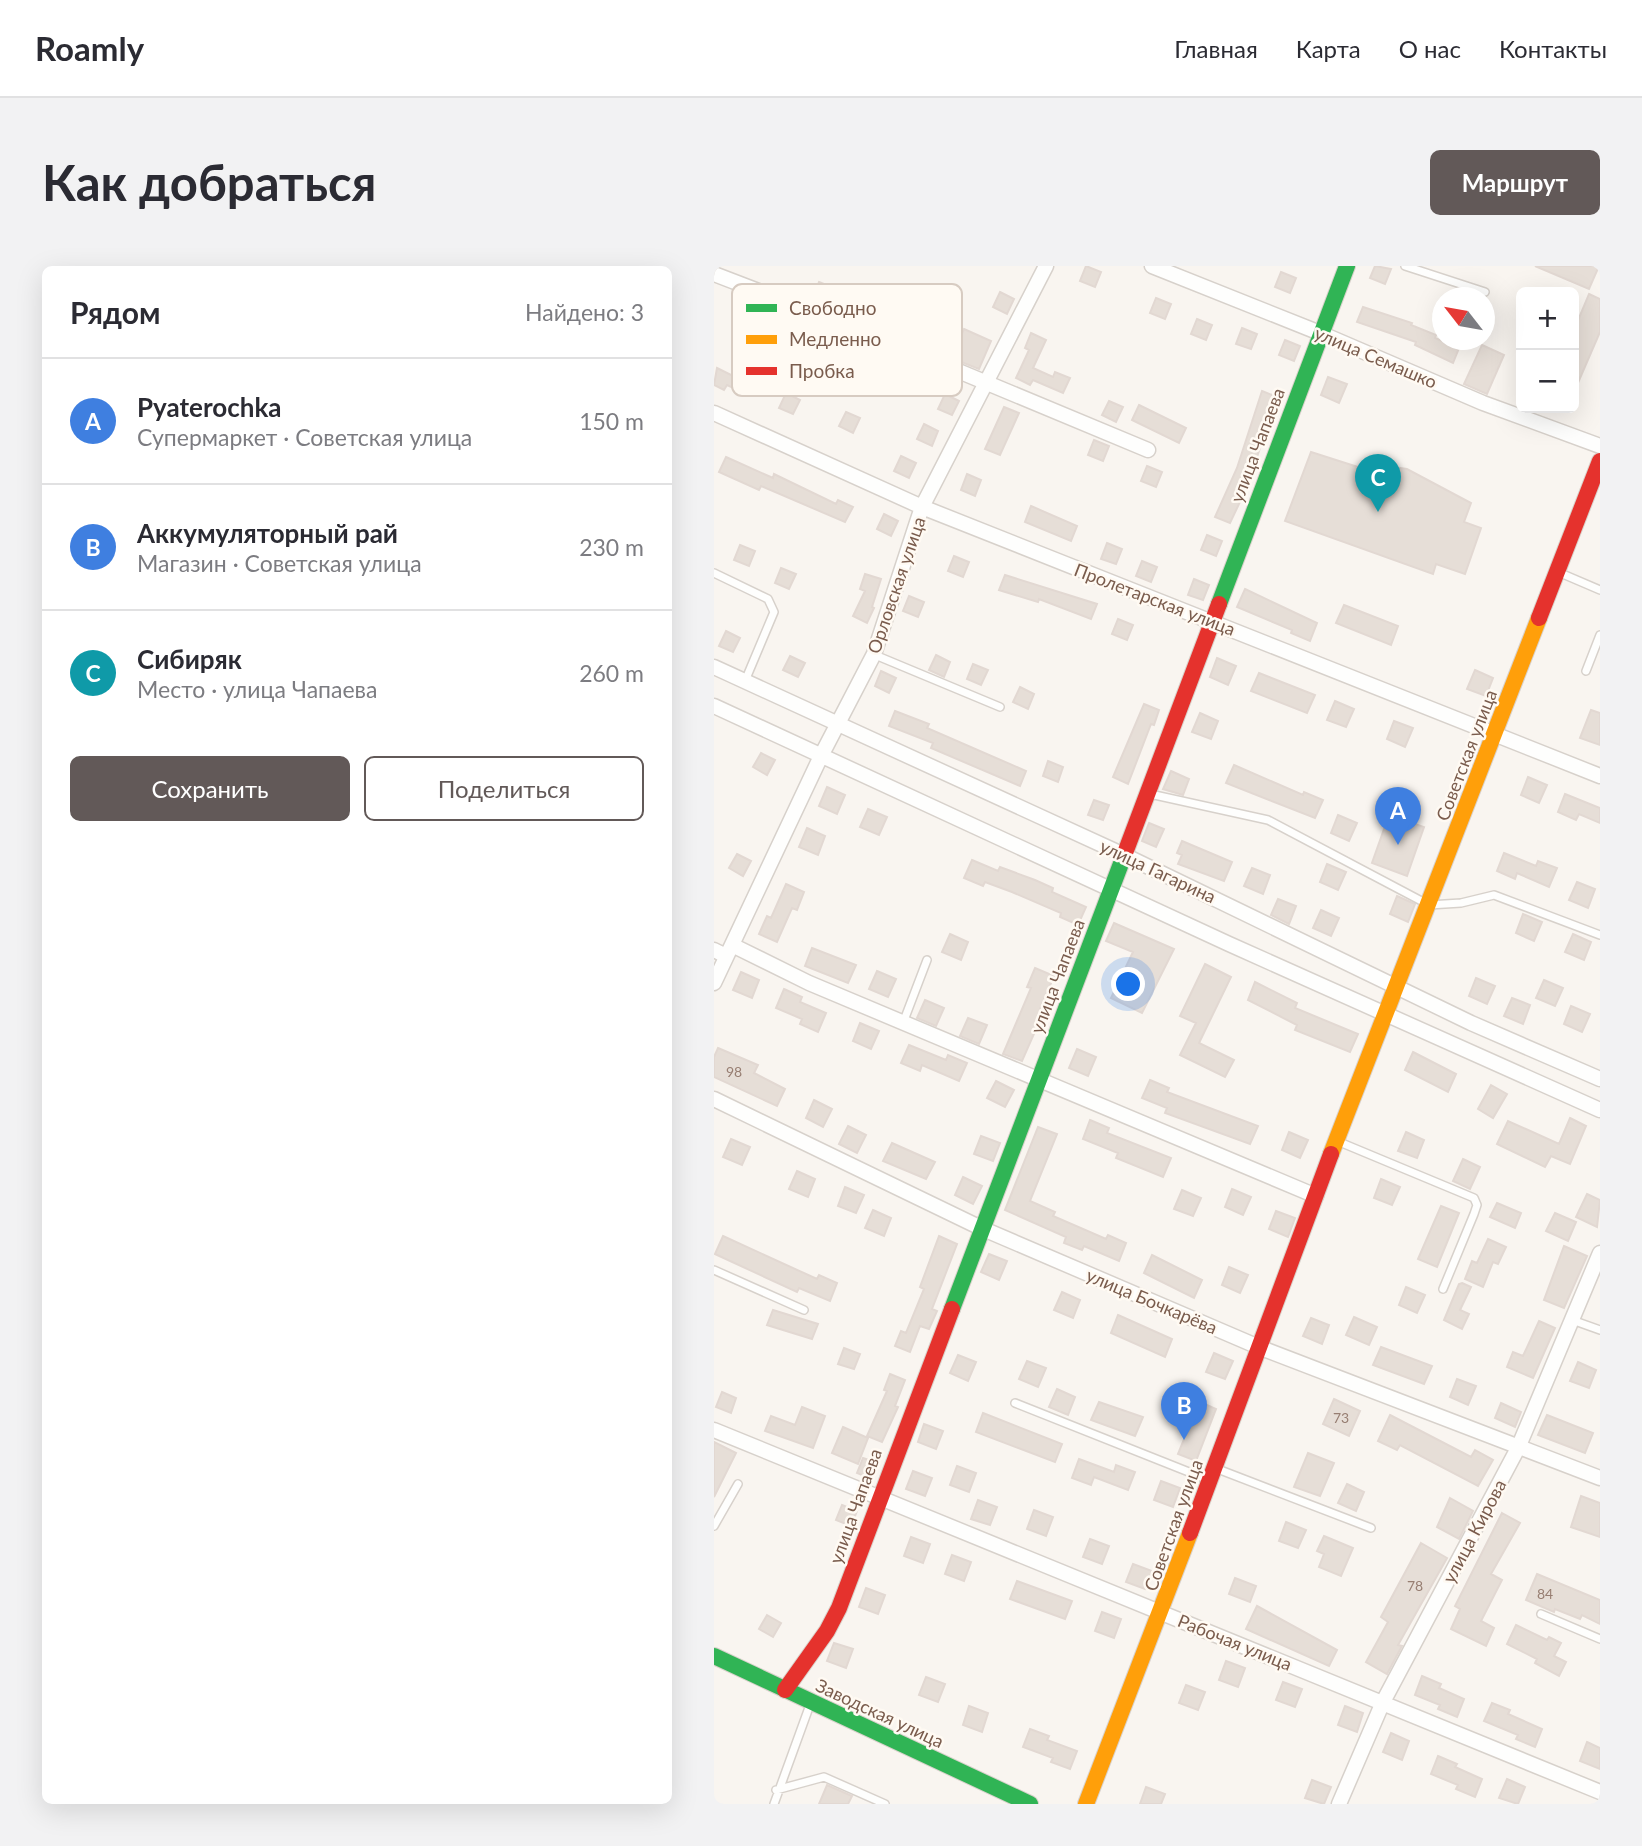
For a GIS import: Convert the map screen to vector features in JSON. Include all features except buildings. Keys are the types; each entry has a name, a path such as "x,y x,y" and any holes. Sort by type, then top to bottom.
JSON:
{"street":[{"name":"Орловская улица","path":"714,983 724,950 874,654 922,508 1046,266"},
{"name":"улица Семашко","path":"1152,266 1320,333 1496,408 1600,446"},
{"name":"улица Чапаева","path":"785,1690 827,1631 839,1608 1347,266"},
{"path":"714,274 739,284"},
{"path":"962,373 1148,450"},
{"name":"Пролетарская улица","path":"714,413 922,508 1600,776"},
{"name":"Советская улица","path":"1086,1804 1261,1348 1336,1141 1387,1016 1600,461"},
{"name":"улица Гагарина","path":"714,667 1124,855 1471,1023 1600,1079"},
{"name":"улица Гагарина","path":"714,706 1387,1016 1600,1110"},
{"path":"724,950 1039,1078 1317,1196"},
{"name":"улица Бочкарёва","path":"714,1099 981,1228 1261,1348 1600,1478"},
{"name":"улица Кирова","path":"1339,1804 1383,1702 1518,1448 1600,1253"},
{"name":"Рабочая улица","path":"714,1430 1600,1792"},
{"name":"Заводская улица","path":"714,1656 1030,1804"}],"lane":[{"path":"1405,266 1470,287"},
{"path":"1557,572 1600,590"},
{"path":"714,573 768,599 774,612 745,682"},
{"path":"1586,671 1600,635"},
{"path":"874,654 1000,707"},
{"path":"1147,793 1268,820 1430,905 1461,904 1494,895 1600,935"},
{"path":"903,1024 927,960"},
{"path":"1336,1141 1474,1198 1474,1214 1444,1289"},
{"path":"714,1270 804,1310"},
{"path":"1571,1319 1600,1330"},
{"path":"1015,1404 1371,1528"},
{"path":"714,1525 738,1484"},
{"path":"1541,1614 1600,1639"},
{"path":"774,1804 776,1790 811,1702"},
{"path":"776,1790 824,1777 885,1804"}],"traffic: fast":[{"path":"1219,604 1347,266"},
{"path":"952,1309 1125,853"},
{"path":"714,1656 1030,1804"}],"traffic: slow":[{"path":"1331,1154 1539,618"},
{"path":"1086,1804 1190,1533"}],"traffic: jam":[{"path":"1539,618 1600,461"},
{"path":"1125,853 1219,604"},
{"path":"1190,1533 1331,1154"},
{"path":"785,1690 827,1631 839,1608 952,1309"}],"place":[{"name":"Сибиряк","path":"1378,512"},
{"name":"Pyaterochka","path":"1398,845"},
{"name":"Аккумуляторный рай","path":"1184,1440"}]}
